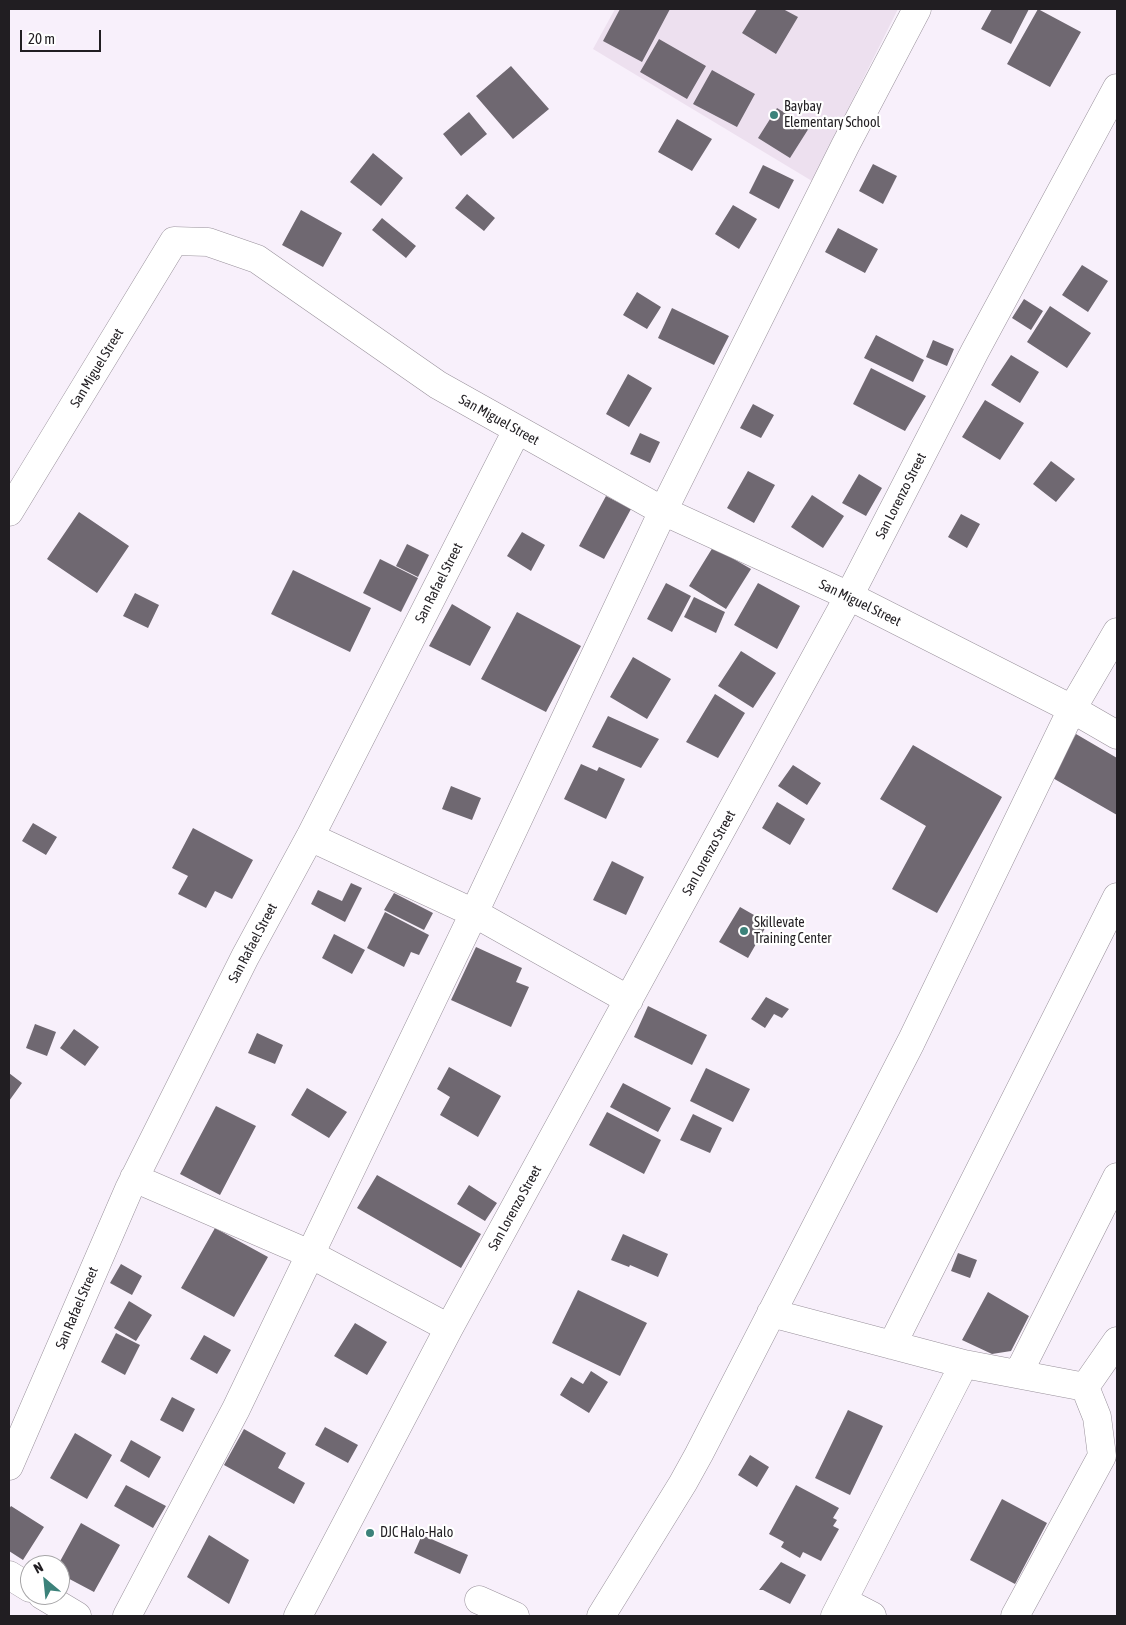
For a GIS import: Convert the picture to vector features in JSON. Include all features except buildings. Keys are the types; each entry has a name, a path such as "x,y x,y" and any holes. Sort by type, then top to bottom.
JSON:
{"street":[{"path":"127,1616 236,1409 474,913 663,511 841,155 918,9"},
{"name":"San Lorenzo Street","path":"298,1616 449,1328 849,596 975,351 1117,88"},
{"name":"San Miguel Street","path":"9,512 174,241 208,242 257,259 438,385 663,511 849,596 1072,708 1117,735"},
{"name":"San Rafael Street","path":"9,1466 134,1178 245,957 310,836 517,430"},
{"path":"601,1616 683,1483 911,1042 1072,708 1117,632"},
{"path":"310,836 474,913 629,1000"},
{"path":"892,1345 1117,897"},
{"path":"1018,1374 1117,1177"},
{"path":"134,1178 310,1254 449,1328"},
{"path":"771,1313 964,1364 1085,1387"},
{"path":"1085,1387 1117,1341"},
{"path":"872,1616 839,1608 964,1364"},
{"path":"1015,1616 1102,1456 1097,1417 1085,1387"},
{"path":"9,1575 20,1582"},
{"path":"479,1600 515,1616"},
{"path":"59,1605 77,1616"}],"shaded area":[{"name":"Baybay Elementary School","path":"615,9 898,9 812,181 593,49"}],"place":[{"name":"Baybay Elementary School","path":"774,115"},
{"name":"Skillevate Training Center","path":"744,931"},
{"name":"DJC Halo-Halo","path":"370,1533"}]}
